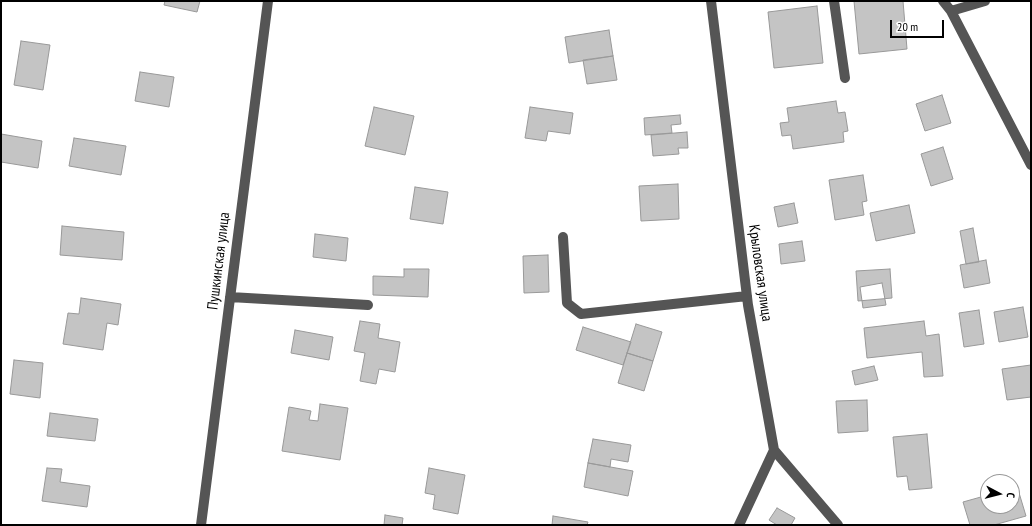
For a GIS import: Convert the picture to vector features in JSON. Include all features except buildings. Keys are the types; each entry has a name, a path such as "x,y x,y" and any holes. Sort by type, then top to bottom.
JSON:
{"street":[{"name":"Пушкинская улица","path":"201,525 268,1"},
{"name":"Крыловская улица","path":"711,1 747,296 774,450"},
{"path":"834,1 845,78"},
{"path":"943,1 951,11 1031,165"},
{"path":"951,11 985,1"},
{"path":"563,237 567,303 581,314 747,296"},
{"path":"230,298 368,305"},
{"path":"739,525 774,450 838,525"}]}
